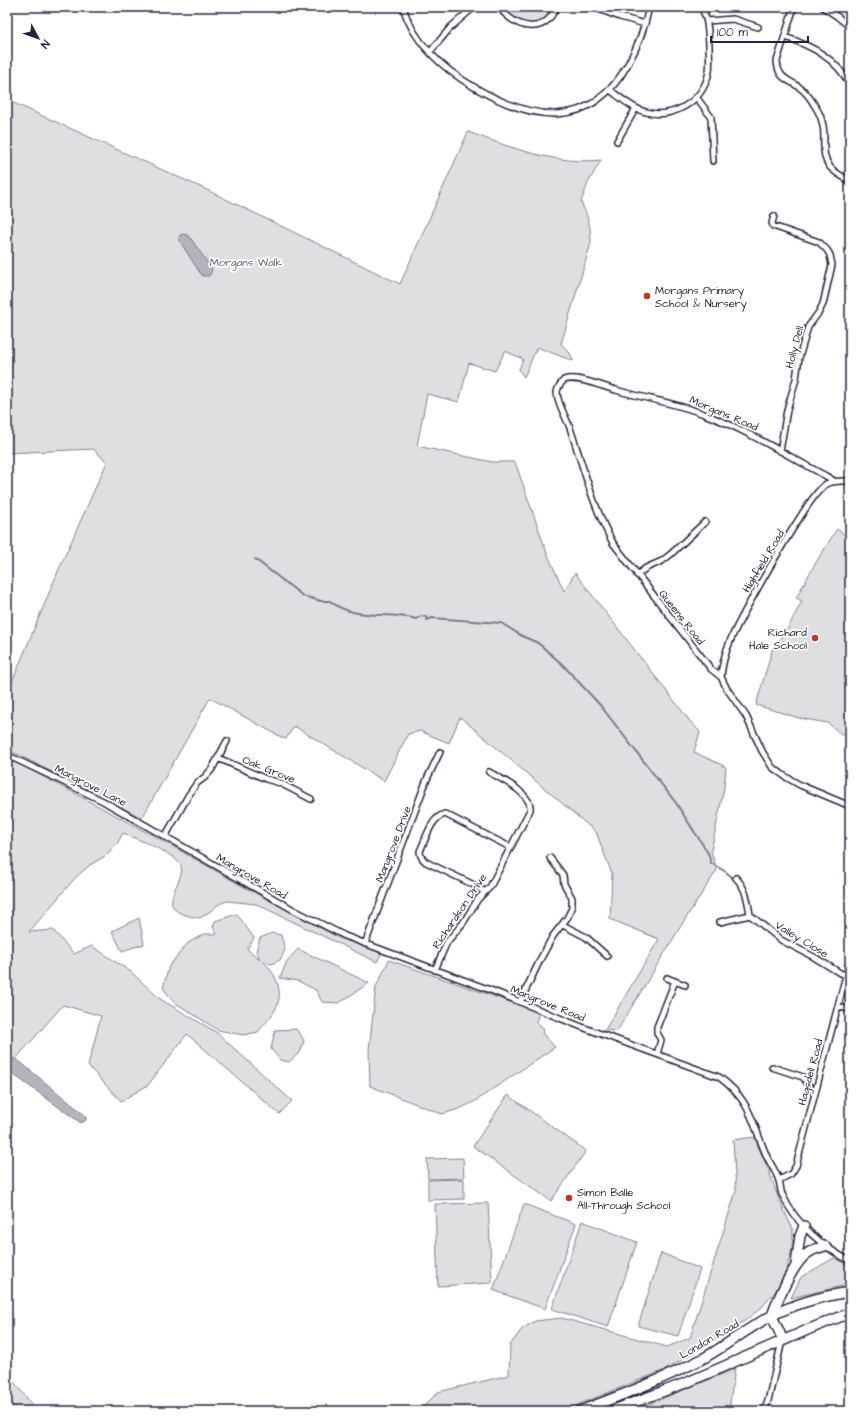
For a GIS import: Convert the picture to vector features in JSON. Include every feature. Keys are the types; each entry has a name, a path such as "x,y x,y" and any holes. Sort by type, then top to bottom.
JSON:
{"highway":[{"path":"783,1340 772,1316 776,1304 796,1264 800,1236 804,1226"},
{"path":"796,1264 808,1253 825,1246"},
{"name":"London Road","path":"580,1411 681,1369 705,1357 772,1316 801,1303 835,1294 850,1292"},
{"path":"611,1411 625,1408 850,1313"}],"street":[{"path":"402,7 412,29 430,52 456,75 482,91 509,104 536,112 559,114 572,113 582,110 610,90 628,63 640,40 649,7"},
{"path":"430,52 451,27 474,7"},
{"path":"498,7 514,21 525,26 541,24 547,21 556,7"},
{"path":"593,7 645,24"},
{"path":"610,90 636,108 645,112 654,113 671,112 684,107 696,98 705,86 709,69 707,20 701,7"},
{"path":"794,7 778,61 779,72 785,79 801,88 819,112 823,126 823,149 827,162 834,171 850,181"},
{"path":"823,7 850,26"},
{"path":"707,20 732,19 758,27"},
{"path":"785,37 813,47 822,53 835,65 850,85"},
{"path":"696,98 711,117 713,161"},
{"path":"617,141 636,108"},
{"name":"Holly Dell","path":"774,216 772,223 773,226 813,239 823,245 830,255 832,265 823,304 808,327 804,339 797,374 787,410 780,451"},
{"name":"Morgans Road","path":"557,391 559,385 564,380 574,378 674,404 720,420 763,441 834,481"},
{"name":"Queens Road","path":"557,391 559,401 570,427 579,458 602,522 613,543 711,669 721,677 727,689 746,716 762,751 772,767 782,775 850,806"},
{"path":"834,481 850,481"},
{"name":"Highfield Road","path":"721,677 723,661 730,644 745,611 765,574 806,509 821,489 834,481"},
{"path":"637,575 646,568 662,561 671,554 705,522"},
{"path":"165,837 188,796 197,783 208,774 227,741"},
{"name":"Mangrove Drive","path":"365,944 428,779 440,752"},
{"name":"Mangrove Lane","path":"7,755 103,801 165,837"},
{"name":"Oak Grove","path":"218,758 266,779 280,783 311,800"},
{"name":"Richardson Drive","path":"434,970 447,942 463,923 478,899 490,887 530,810 530,803 527,798 515,788 489,772"},
{"path":"485,892 422,859 420,851 435,820 445,814 510,847"},
{"name":"Mangrove Road","path":"165,837 328,928 365,944 520,1002 582,1027 719,1077 728,1084 743,1101 754,1122 767,1157 779,1180 782,1195 790,1208 804,1226 825,1246 850,1261"},
{"path":"520,1002 544,952 553,936 563,925 570,913 572,898 564,884 563,875 550,858"},
{"path":"720,922 750,915 745,891 743,886 736,878"},
{"name":"Valley Close","path":"750,915 781,940 846,976"},
{"path":"563,925 586,937 607,956"},
{"name":"Hagsdell Road","path":"779,1180 791,1174 795,1170 850,960"},
{"path":"667,978 685,985"},
{"path":"657,1054 661,1040 657,1033 657,1027 675,981"},
{"path":"838,1006 850,1010"},
{"path":"772,1067 803,1077 814,1093"},
{"path":"764,1411 783,1340"}],"green space":[{"path":"501,7 554,7 551,13 543,21 526,24 515,20"},
{"name":"Morgans Walk","path":"7,100 207,190 400,284 468,132 533,154 567,160 601,160 588,183 581,202 589,222 591,243 561,344 570,353 573,361 537,347 524,377 519,370 523,359 505,351 495,371 469,363 459,402 427,394 417,446 492,462 515,462 547,553 564,591 575,573 689,720 700,732 694,752 726,767 724,788 711,851 717,870 617,1031 605,1030 659,939 610,919 612,874 596,832 460,717 449,743 420,731 408,734 384,781 294,726 286,739 283,738 210,698 142,818 7,749 7,694 59,569 107,462 93,449 7,453"},
{"name":"Richard Hale School","path":"837,529 850,539 850,740 828,723 799,718 756,705 773,647 787,630 802,601 796,598"},
{"path":"7,757 341,939 382,952 377,962 256,904 227,901 219,904 200,918 183,914 175,909 172,902 181,871 180,864 163,851 123,833 117,844 105,856 90,865 75,878 29,932 53,930 74,954 92,946 131,972 160,999 216,1032 292,1101 279,1114 187,1034 148,1085 121,1101 88,1066 101,1016 63,1005 7,1069"},
{"path":"237,914 254,938 247,949 260,959 256,951 260,938 272,933 281,935 285,950 280,960 271,964 263,961 272,972 278,984 279,997 275,1010 258,1032 243,1035 218,1030 174,1002 163,988 169,966 188,943 204,934 217,934 213,927 215,921"},
{"path":"139,918 144,944 122,951 112,931"},
{"path":"298,949 369,983 339,1003 322,1002 316,990 298,981 280,978 287,961"},
{"path":"389,960 539,1012 536,1022 544,1030 542,1033 555,1047 474,1102 459,1109 442,1114 370,1086 369,1050 376,987"},
{"path":"296,1029 304,1040 301,1051 289,1062 280,1060 271,1049 275,1030"},
{"path":"7,1095 12,1136 7,1140"},
{"path":"508,1095 586,1151 551,1201 473,1146"},
{"path":"754,1137 793,1230 792,1248 787,1269 775,1292 761,1308 746,1320 667,1369 562,1411 419,1411 438,1392 509,1375 510,1345 522,1329 535,1321 562,1318 667,1347 690,1338 736,1191 733,1140"},
{"path":"463,1158 464,1178 428,1179 427,1159"},
{"path":"464,1179 464,1199 428,1200 428,1180"},
{"path":"488,1203 492,1283 438,1286 435,1204"},
{"path":"524,1204 576,1224 545,1309 493,1290"},
{"path":"582,1221 637,1242 608,1327 552,1309"},
{"path":"661,1253 700,1269 678,1336 638,1326"},
{"path":"834,1258 850,1266 850,1282 846,1285 791,1298 801,1277"},
{"path":"735,1369 730,1403 731,1411 632,1411"},
{"path":"7,1373 33,1406 37,1411 7,1411"}],"shaded area":[{"path":"184,234 189,236 212,269 209,276 203,276 200,273 179,240 180,235"},
{"path":"7,1054 19,1061 86,1116 86,1120 81,1123 7,1070"}],"waterway":[{"path":"255,559 303,596 321,601 330,601 349,611 416,619 421,616 426,617 427,620 432,618 501,623 522,636 538,643 562,664 600,705 676,803 708,853 711,863 734,879"}],"place":[{"name":"Morgans Primary School & Nursery","path":"647,296"},
{"name":"Richard Hale School","path":"815,638"},
{"name":"Simon Balle All-Through School","path":"569,1198"}]}
